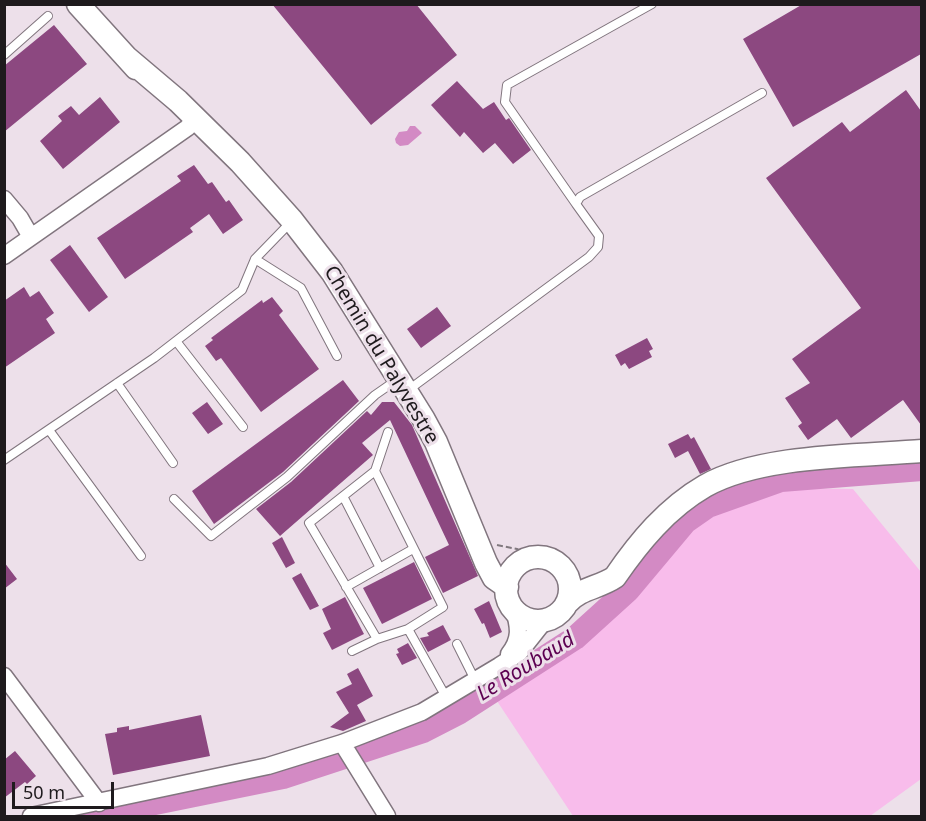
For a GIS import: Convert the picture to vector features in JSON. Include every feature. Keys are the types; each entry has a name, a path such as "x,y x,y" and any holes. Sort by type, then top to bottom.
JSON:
{"street":[{"name":"Chemin du Palyvestre","path":"78,4 126,57 192,123 273,198 332,272 436,442 491,572 507,586"},
{"name":"Chemin du Palyvestre","path":"192,123 246,188 286,226 313,247"},
{"path":"4,256 192,123"},
{"path":"4,199 20,218 31,237"},
{"path":"499,666 518,641 518,626 514,610 509,602 507,586 510,574 528,560 544,558 554,561 580,577 601,576 611,572 673,509 705,486 737,473 778,463 921,451"},
{"name":"Chemin du Palyvestre","path":"474,532 484,548 501,560 528,560"},
{"path":"31,816 268,766 344,746 422,712 519,653 546,620 558,614 579,592 608,582 615,577 630,554"},
{"path":"562,568 570,586 567,603"},
{"path":"514,610 530,620 546,620"},
{"path":"4,676 99,803"},
{"path":"344,746 387,816"}],"lane":[{"path":"174,499 211,536 287,477 375,395 403,385 589,257 598,247 599,236 505,102 507,85 652,4"},
{"path":"4,55 48,16"},
{"path":"576,204 580,197 762,93"},
{"path":"4,460 117,384 242,291 255,259 286,226"},
{"path":"255,259 301,288 337,356"},
{"path":"176,341 243,427"},
{"path":"117,384 174,463"},
{"path":"49,430 141,556"},
{"path":"377,639 309,523 375,471 388,432"},
{"path":"352,651 377,639 408,629 443,608 375,471"},
{"path":"343,496 380,568"},
{"path":"346,587 413,549"},
{"path":"408,629 447,697"},
{"path":"457,644 475,680"}],"path":[{"path":"474,532 493,543 517,549 528,560"}],"shaded area":[{"path":"410,126 415,126 422,133 408,145 400,146 395,139 399,132 407,131"},
{"path":"783,488 853,489 921,572 921,779 870,816 573,816 497,701 587,640 634,591 684,530 710,514"}],"building":[{"path":"272,4 416,4 457,55 371,125"},
{"path":"803,4 921,4 921,54 793,127 743,39"},
{"path":"54,25 87,64 4,132 4,66"},
{"path":"457,81 483,109 494,102 506,120 509,118 531,150 513,164 495,143 483,153 464,132 460,137 431,105"},
{"path":"906,90 921,111 921,425 903,400 851,438 837,419 808,440 798,426 802,423 785,398 810,383 792,359 861,308 766,178 842,122 850,132"},
{"path":"100,97 120,122 63,169 40,141 62,121 58,116 71,106 79,115"},
{"path":"194,165 208,184 212,182 226,202 229,200 243,220 223,234 209,214 190,228 193,232 125,279 97,238 181,181 177,176"},
{"path":"70,245 108,297 89,312 50,260"},
{"path":"24,287 30,297 39,291 54,313 46,319 55,333 4,368 4,301"},
{"path":"272,297 283,311 279,315 319,369 261,412 221,358 216,361 205,346 213,340 211,338 262,300 263,303"},
{"path":"437,307 451,326 421,348 407,329"},
{"path":"647,338 653,349 649,351 652,357 629,369 625,363 621,366 615,355"},
{"path":"343,380 359,401 283,472 214,524 192,491"},
{"path":"207,402 223,424 208,434 192,413"},
{"path":"382,402 394,402 412,425 478,576 443,593 425,557 449,545 390,420 362,443 373,455 280,536 256,509 291,482 367,411 371,415"},
{"path":"688,434 691,439 694,437 711,469 700,474 688,451 675,458 668,444"},
{"path":"282,537 295,563 286,568 272,543"},
{"path":"4,562 17,579 4,589"},
{"path":"414,562 432,599 382,624 363,588"},
{"path":"301,573 319,606 310,610 292,578"},
{"path":"345,597 364,634 332,650 323,633 331,629 322,609"},
{"path":"489,601 502,632 490,638 484,623 482,624 474,609"},
{"path":"443,625 451,640 428,652 420,638 429,636 427,633"},
{"path":"408,643 417,658 402,665 396,654 399,653 397,649"},
{"path":"358,668 373,696 357,705 366,721 343,731 330,727 349,713 336,692 352,684 347,674"},
{"path":"201,715 210,756 113,775 105,734 117,732 117,728 129,726 129,730"},
{"path":"15,751 36,776 4,798 4,760"}],"waterway":[{"name":"Le Roubaud","path":"91,816 283,777 423,731 460,712 575,638 628,590 685,522 708,506 781,480 922,469"}]}
